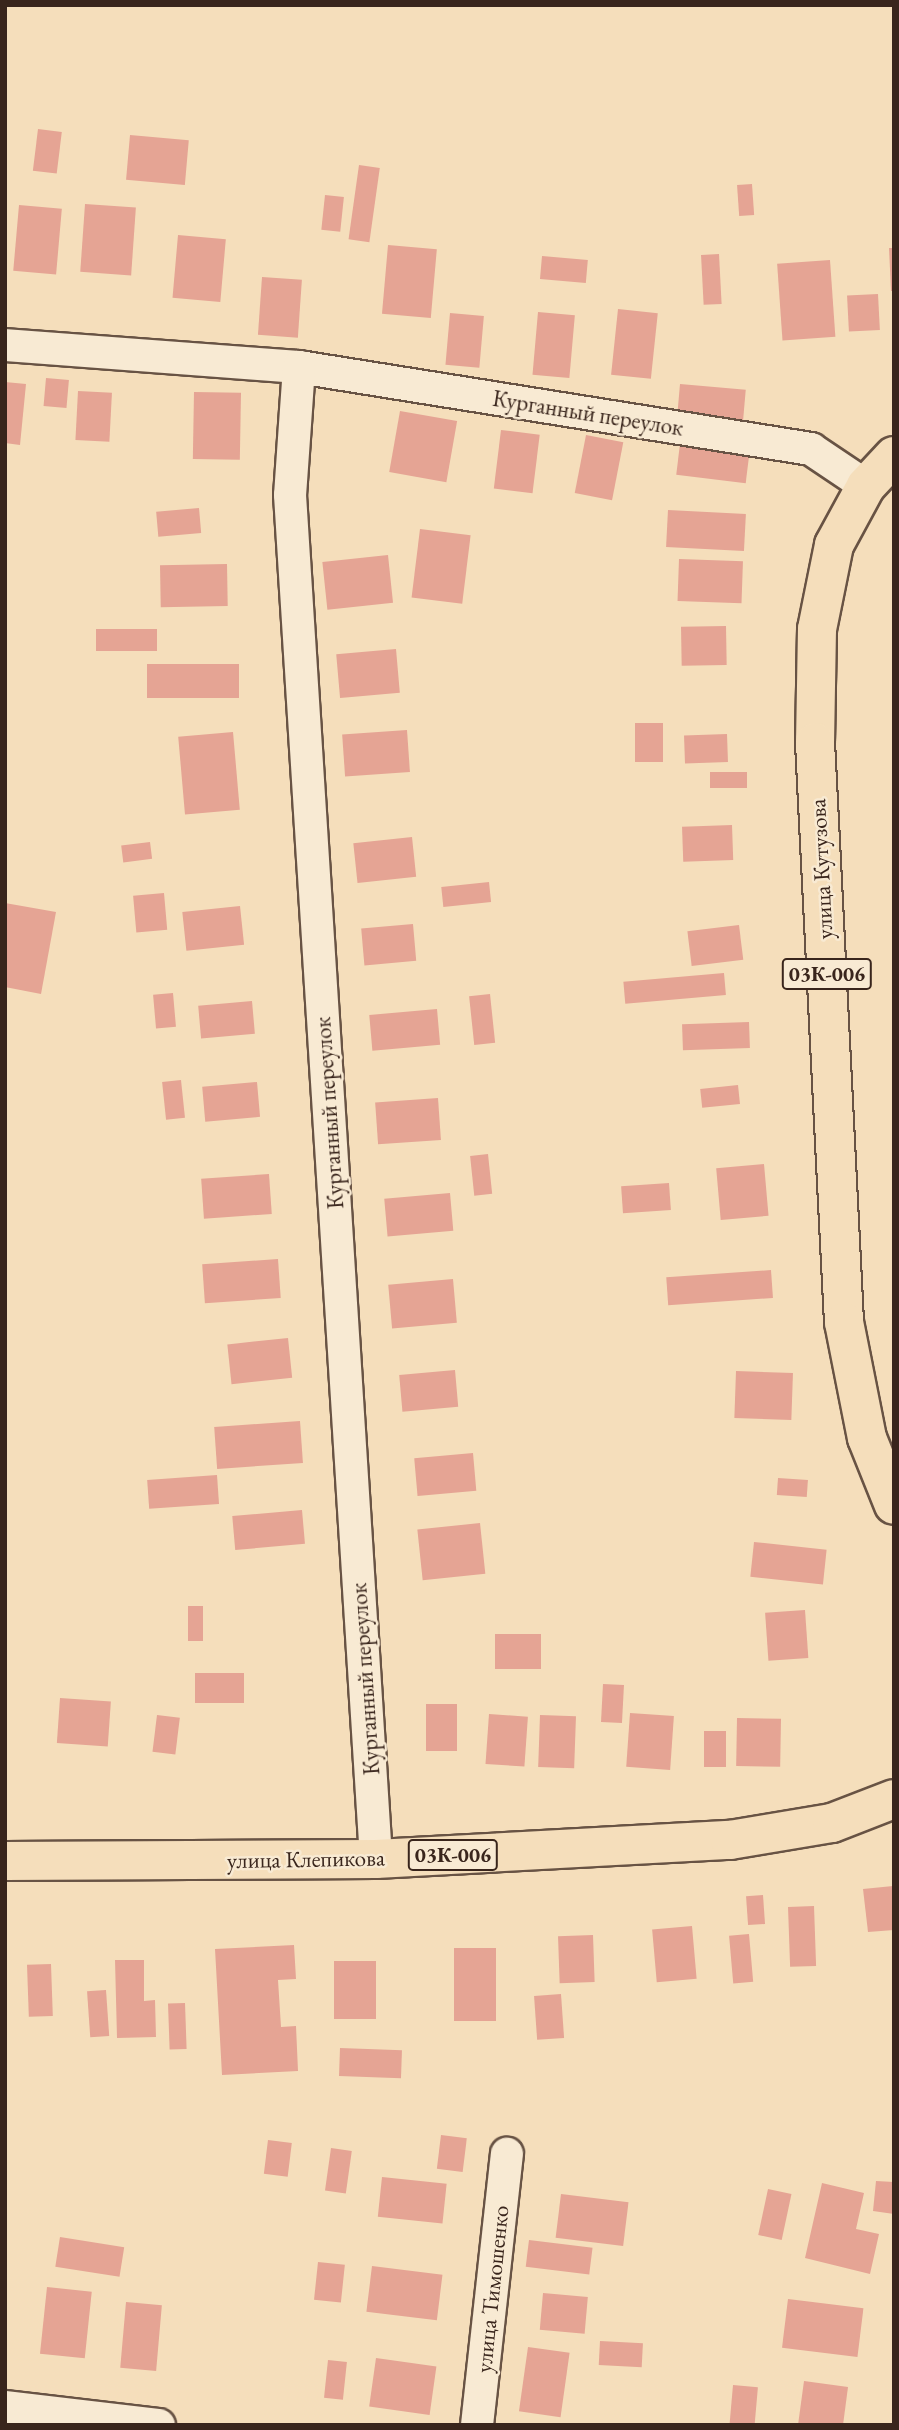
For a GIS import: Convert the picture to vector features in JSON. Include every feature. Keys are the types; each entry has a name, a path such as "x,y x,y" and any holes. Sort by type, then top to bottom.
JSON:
{"main road":[{"name":"улица Кутузова","path":"894,456 866,486 834,545 817,629 815,742 844,1322 867,1438 894,1505"},
{"name":"улица Клепикова","path":"5,1861 376,1859 730,1840 832,1824 894,1798"}],"street":[{"name":"Курганный переулок","path":"5,345 299,367 811,449 866,486"},
{"name":"Курганный переулок","path":"299,367 290,495 376,1859"},
{"name":"улица Тимошенко","path":"477,2425 508,2154"},
{"path":"5,2407 159,2425"}],"building":[{"path":"38,129 62,132 57,174 33,171"},
{"path":"130,135 189,140 185,185 126,180"},
{"path":"359,165 380,168 369,242 349,239"},
{"path":"752,184 754,215 739,216 737,185"},
{"path":"325,195 344,197 340,232 321,230"},
{"path":"85,204 136,208 131,275 80,272"},
{"path":"19,205 62,209 56,274 13,271"},
{"path":"178,235 226,239 220,302 173,298"},
{"path":"388,245 437,249 431,318 382,314"},
{"path":"889,248 894,248 894,291 891,291"},
{"path":"719,254 722,304 704,305 701,255"},
{"path":"542,256 588,260 586,283 540,279"},
{"path":"830,260 835,337 783,341 777,264"},
{"path":"262,277 302,280 298,338 258,335"},
{"path":"878,294 880,330 849,332 847,296"},
{"path":"618,309 658,313 651,379 611,375"},
{"path":"538,312 575,315 569,378 533,375"},
{"path":"450,313 484,316 479,368 445,365"},
{"path":"46,378 69,380 66,408 44,406"},
{"path":"5,382 26,384 20,445 5,443"},
{"path":"680,384 746,390 743,421 677,415"},
{"path":"78,391 112,393 109,442 75,440"},
{"path":"194,392 241,393 240,460 193,459"},
{"path":"400,411 457,421 446,482 389,472"},
{"path":"501,430 540,435 533,493 494,489"},
{"path":"586,435 623,442 612,500 575,493"},
{"path":"680,444 749,453 746,483 676,475"},
{"path":"199,508 201,533 158,537 156,512"},
{"path":"668,510 746,514 744,551 666,547"},
{"path":"420,529 471,535 462,604 412,597"},
{"path":"388,555 393,603 327,610 322,562"},
{"path":"679,559 743,561 741,603 678,601"},
{"path":"227,564 228,606 161,607 160,565"},
{"path":"726,626 727,665 682,666 681,627"},
{"path":"96,629 157,629 157,651 96,651"},
{"path":"396,649 400,693 340,698 336,654"},
{"path":"147,664 239,664 239,698 147,698"},
{"path":"635,723 663,723 663,762 635,762"},
{"path":"407,730 410,772 345,776 342,735"},
{"path":"233,732 240,810 185,814 178,737"},
{"path":"727,734 728,762 685,763 684,736"},
{"path":"710,772 747,772 747,788 710,788"},
{"path":"732,825 733,860 683,862 682,827"},
{"path":"412,837 416,877 358,883 353,843"},
{"path":"150,842 152,859 123,862 121,846"},
{"path":"489,882 491,902 443,907 441,887"},
{"path":"164,893 167,930 136,933 133,896"},
{"path":"5,903 56,912 41,994 5,987"},
{"path":"240,906 244,945 186,951 182,912"},
{"path":"413,924 416,961 364,965 361,929"},
{"path":"739,925 743,960 692,966 687,931"},
{"path":"724,973 726,995 625,1004 623,982"},
{"path":"173,993 176,1027 156,1029 153,995"},
{"path":"490,994 495,1043 474,1045 469,996"},
{"path":"252,1001 255,1034 201,1039 198,1006"},
{"path":"437,1009 440,1045 372,1051 369,1015"},
{"path":"749,1022 750,1048 683,1050 682,1024"},
{"path":"181,1080 185,1118 166,1120 162,1082"},
{"path":"257,1082 260,1117 205,1122 202,1087"},
{"path":"738,1085 740,1104 702,1108 700,1089"},
{"path":"438,1098 441,1140 378,1144 375,1102"},
{"path":"488,1154 492,1194 474,1196 470,1156"},
{"path":"764,1164 769,1216 721,1220 716,1168"},
{"path":"269,1174 272,1214 204,1219 201,1179"},
{"path":"669,1183 671,1210 623,1213 621,1186"},
{"path":"450,1193 453,1231 388,1237 384,1199"},
{"path":"278,1259 281,1298 205,1303 202,1264"},
{"path":"771,1270 773,1298 668,1305 666,1277"},
{"path":"453,1279 457,1323 392,1328 388,1285"},
{"path":"288,1338 292,1378 232,1384 227,1344"},
{"path":"455,1370 458,1407 402,1412 399,1375"},
{"path":"736,1371 793,1373 791,1420 734,1418"},
{"path":"300,1421 303,1463 217,1469 214,1427"},
{"path":"473,1453 476,1491 418,1496 414,1458"},
{"path":"217,1475 219,1504 149,1509 147,1480"},
{"path":"778,1478 808,1480 807,1497 777,1495"},
{"path":"302,1510 305,1544 235,1550 232,1516"},
{"path":"480,1523 485,1574 423,1580 417,1530"},
{"path":"754,1542 827,1550 823,1584 750,1577"},
{"path":"188,1606 203,1606 203,1641 188,1641"},
{"path":"805,1610 808,1658 768,1661 765,1613"},
{"path":"495,1634 541,1634 541,1669 495,1669"},
{"path":"195,1673 244,1673 244,1703 195,1703"},
{"path":"603,1684 624,1685 622,1723 601,1722"},
{"path":"60,1698 111,1702 108,1746 57,1743"},
{"path":"426,1704 457,1704 457,1751 426,1751"},
{"path":"630,1713 674,1716 670,1770 626,1767"},
{"path":"489,1714 528,1717 524,1767 486,1764"},
{"path":"157,1715 180,1718 175,1755 152,1752"},
{"path":"540,1715 576,1716 574,1768 538,1767"},
{"path":"737,1718 781,1719 780,1767 736,1766"},
{"path":"704,1731 726,1731 726,1767 704,1767"},
{"path":"893,1886 894,1930 868,1932 863,1889"},
{"path":"763,1895 765,1924 748,1925 746,1896"},
{"path":"814,1906 816,1966 790,1967 788,1907"},
{"path":"692,1926 697,1979 657,1982 652,1929"},
{"path":"749,1934 753,1982 733,1984 729,1936"},
{"path":"593,1935 595,1982 560,1983 558,1936"},
{"path":"294,1945 296,1979 278,1980 281,2027 296,2026 298,2071 222,2075 215,1949"},
{"path":"454,1948 496,1948 496,2021 454,2021"},
{"path":"115,1960 144,1960 144,2001 155,2000 156,2037 117,2038"},
{"path":"334,1961 376,1961 376,2019 334,2019"},
{"path":"51,1964 53,2016 29,2017 27,1965"},
{"path":"106,1990 109,2036 90,2037 87,1991"},
{"path":"561,1994 564,2038 537,2040 534,1996"},
{"path":"185,2003 187,2049 170,2050 168,2004"},
{"path":"340,2048 402,2050 401,2078 339,2076"},
{"path":"441,2135 467,2138 463,2172 437,2169"},
{"path":"268,2140 292,2143 288,2177 264,2174"},
{"path":"331,2148 352,2151 346,2194 325,2191"},
{"path":"382,2177 447,2184 442,2224 378,2217"},
{"path":"876,2181 894,2182 894,2214 873,2211"},
{"path":"822,2183 864,2193 856,2229 879,2234 870,2274 805,2258"},
{"path":"768,2189 791,2194 782,2240 758,2235"},
{"path":"561,2194 628,2202 623,2246 556,2238"},
{"path":"60,2237 124,2247 120,2277 55,2267"},
{"path":"529,2240 593,2248 589,2275 526,2267"},
{"path":"318,2262 345,2265 341,2303 314,2300"},
{"path":"372,2266 442,2275 437,2320 366,2312"},
{"path":"47,2287 92,2292 85,2358 40,2354"},
{"path":"543,2293 588,2297 585,2334 540,2330"},
{"path":"788,2299 863,2308 857,2357 782,2348"},
{"path":"126,2302 162,2305 156,2371 120,2368"},
{"path":"600,2341 643,2343 642,2367 599,2365"},
{"path":"528,2347 570,2353 561,2417 519,2411"},
{"path":"376,2358 436,2366 430,2415 369,2407"},
{"path":"328,2360 347,2362 343,2400 324,2398"},
{"path":"804,2381 848,2387 843,2425 798,2425"},
{"path":"733,2385 758,2387 755,2425 730,2425"}]}
